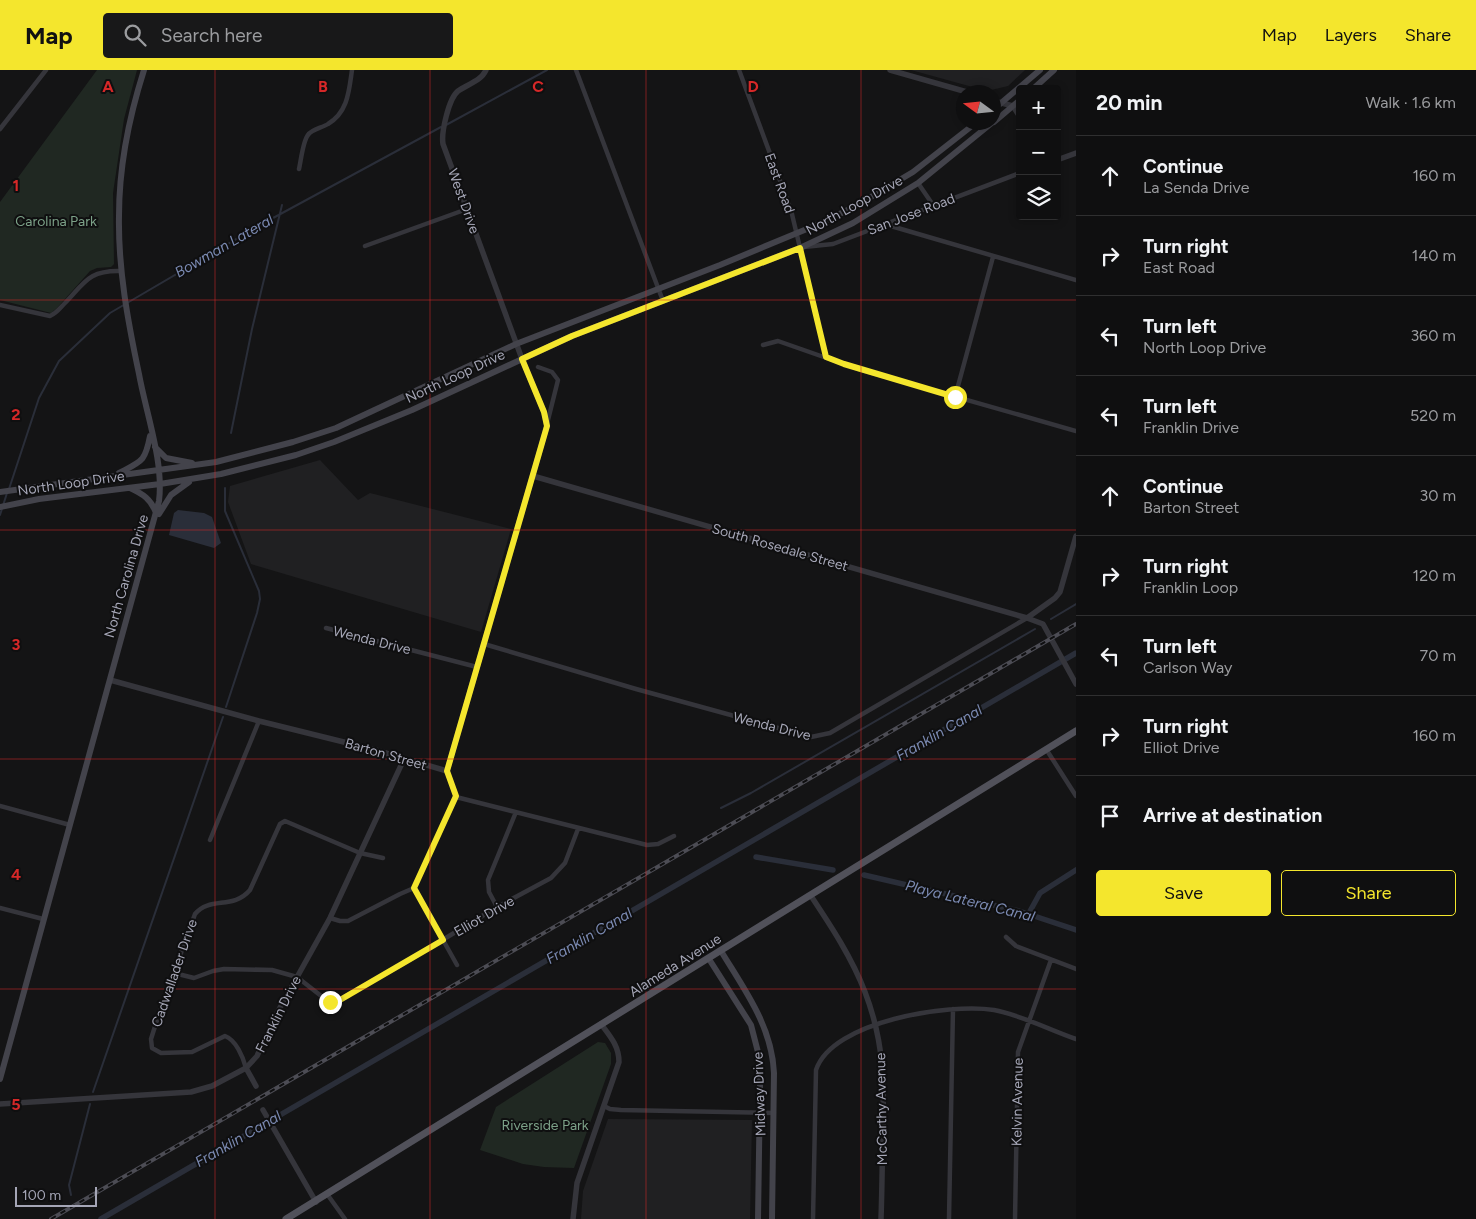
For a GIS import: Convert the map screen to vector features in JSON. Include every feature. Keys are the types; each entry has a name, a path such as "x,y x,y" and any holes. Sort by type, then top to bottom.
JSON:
{"main road":[{"name":"North Carolina Drive","path":"0,1079 155,518 160,484 159,470 127,312 121,272 118,214 122,167 129,125 144,70"},
{"path":"1001,103 1040,70"},
{"path":"1037,85 1054,70"},
{"name":"North Loop Drive","path":"1001,116 1016,103"},
{"name":"North Loop Drive","path":"0,492 216,462 293,442 336,428 516,344 763,248 854,207 913,172 967,130"},
{"name":"North Loop Drive","path":"0,507 38,499 160,484 220,474 296,455 334,442 412,410 572,336 800,248 853,223 918,183 984,130"},
{"path":"115,475 144,458 147,453 151,432"},
{"path":"293,442 296,455"},
{"path":"154,445 166,458 201,464"},
{"path":"155,518 171,494 182,485 196,478"},
{"path":"129,488 148,498 154,506 155,518"},
{"name":"Alameda Avenue","path":"286,1219 1076,731"},
{"name":"Midway Drive","path":"721,951 752,1001 768,1034 774,1063 772,1219"},
{"name":"Midway Drive","path":"709,958 748,1020 759,1056 758,1219"}],"street":[{"path":"0,129 46,70"},
{"path":"299,169 307,136 312,131 330,123 344,108 347,102 352,70"},
{"name":"West Drive","path":"486,70 481,78 455,95 443,130 443,144 516,344"},
{"path":"576,70 663,301"},
{"name":"East Road","path":"739,70 797,232 826,357"},
{"path":"890,70 956,89"},
{"path":"1001,103 1013,106 1016,111"},
{"path":"1061,159 1076,153"},
{"name":"San Jose Road","path":"800,248 833,244 1017,175"},
{"path":"918,183 933,205"},
{"path":"365,246 467,209"},
{"path":"884,224 1076,280"},
{"path":"955,397 993,257"},
{"path":"0,304 50,316 57,312 89,277 102,272 121,272"},
{"path":"763,344 776,340 844,364 1076,431"},
{"path":"516,344 544,412 547,426"},
{"path":"330,918 348,921 414,888 456,796 447,771 533,476 558,380 552,372 538,367"},
{"name":"South Rosedale Street","path":"533,476 1043,624 1076,684"},
{"name":"Wenda Drive","path":"484,644 645,692 811,738 830,733 1027,618 1056,598 1060,592 1076,536"},
{"name":"Wenda Drive","path":"326,628 477,667"},
{"name":"Barton Street","path":"110,680 259,722 404,758 447,771"},
{"path":"210,840 259,722"},
{"path":"1046,749 1076,796"},
{"name":"Franklin Drive","path":"0,1104 191,1092 212,1086 246,1068 256,1056 330,918 404,758"},
{"path":"456,796 647,846 658,844 674,836"},
{"path":"0,806 70,825"},
{"path":"497,908 489,892 488,880 516,812"},
{"name":"Cadwallader Drive","path":"256,1086 235,1044 225,1036 192,1052 161,1054 152,1048 151,1039 195,914 205,906 231,902 250,890 282,822 288,821 360,853 383,858"},
{"name":"Elliot Drive","path":"174,973 194,978 212,971 224,969 272,970 297,977 325,999 335,1002 555,875 565,863 578,829"},
{"path":"414,888 457,965"},
{"name":"McCarthy Avenue","path":"811,896 849,957 860,979 880,1041 884,1069 881,1219"},
{"path":"0,908 43,919"},
{"path":"1006,937 1016,946 1076,969"},
{"name":"Kelvin Avenue","path":"1015,1219 1017,1057 1020,1043 1051,960"},
{"path":"949,1219 953,1009"},
{"path":"813,1219 817,1065 831,1048 862,1029 875,1024 934,1011 953,1009 993,1010 1076,1039"},
{"path":"573,1219 577,1183 604,1106 619,1055 615,1044 601,1024"},
{"path":"604,1106 610,1109 621,1110 774,1113"},
{"path":"263,1110 316,1202"},
{"path":"326,1194 345,1219"}],"shaded area":[{"path":"911,70 1025,70 1008,86 1001,88 1001,85 965,85"},
{"path":"320,460 358,500 370,493 511,529 481,632 251,564 228,502 230,486"},
{"path":"178,510 204,513 212,517 221,543 214,548 169,535 174,513"},
{"path":"608,1119 752,1120 750,1219 581,1219 583,1191"}],"green space":[{"name":"Carolina Park","path":"97,70 137,70 124,119 113,193 114,264 111,267 97,268 90,271 51,313 0,300 0,202"},
{"name":"Riverside Park","path":"598,1042 605,1043 611,1053 611,1064 574,1168 523,1164 480,1150 496,1107"}],"waterway":[{"name":"Bowman Lateral","path":"446,125 547,70"},
{"name":"Bowman Lateral","path":"9,489 39,398 59,361 110,313 262,224 441,127"},
{"path":"231,433 252,329 282,205"},
{"path":"225,488 225,511 259,591 260,599 226,707"},
{"name":"Bowman Lateral","path":"0,515 7,493"},
{"path":"1051,619 1076,604"},
{"path":"721,808 751,793 1035,629"},
{"name":"Franklin Canal","path":"101,1219 1076,653"},
{"path":"93,1092 223,717"},
{"name":"Playa Lateral Canal","path":"756,857 833,870"},
{"path":"1029,913 1040,893 1076,870"},
{"name":"Playa Lateral Canal","path":"864,875 1019,911 1076,930"},
{"path":"71,1195 69,1185 90,1104"}],"railway":[{"path":"51,1219 1076,624"}],"route":[{"path":"330,1002 340,1000 443,940 414,888 456,796 447,771 547,426 544,412 522,359 572,336 800,248 826,357 955,397"}]}
